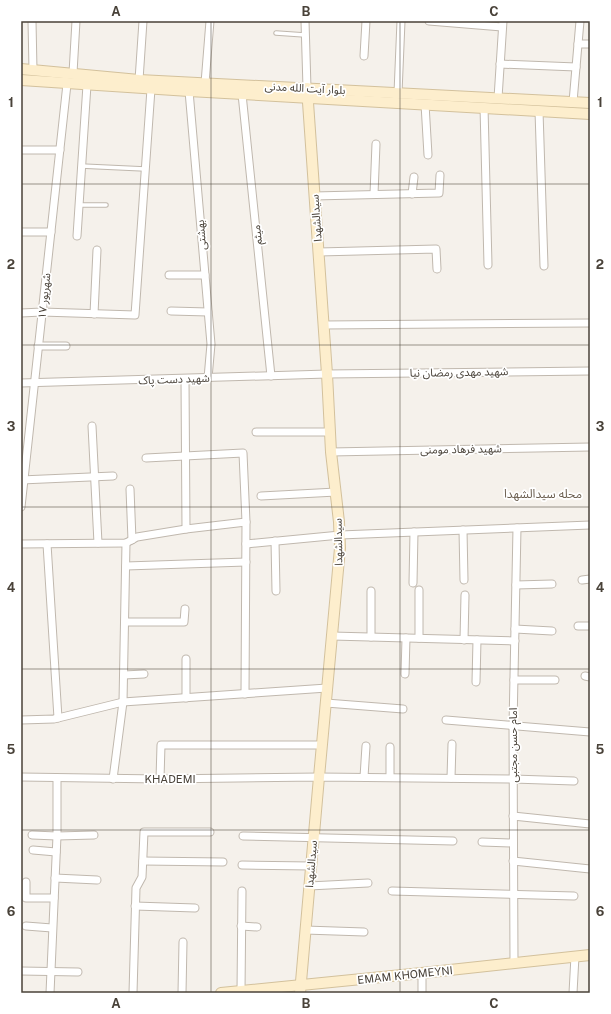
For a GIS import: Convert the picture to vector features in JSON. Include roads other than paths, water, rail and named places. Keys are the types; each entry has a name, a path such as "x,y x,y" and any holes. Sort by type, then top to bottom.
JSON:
{"main road":[{"name":"بلوار آیت الله مدنی","path":"21,69 139,80 205,83 425,104 590,114"},
{"name":"بلوار آیت الله مدنی","path":"21,80 242,94 398,93 590,103"},
{"name":"سیدالشهدا","path":"300,989 340,548 336,492 331,452 324,325 307,93"},
{"name":"EMAM KHOMEYNI","path":"221,993 300,989 590,955"}],"street":[{"path":"32,21 33,70"},
{"path":"73,73 76,21"},
{"path":"139,80 143,21"},
{"path":"205,83 210,21"},
{"path":"305,21 307,93"},
{"path":"364,56 366,21"},
{"path":"398,93 401,21"},
{"path":"429,21 502,24 498,98"},
{"path":"573,102 580,21"},
{"path":"578,44 590,44"},
{"path":"500,64 576,67"},
{"name":"۱۷ شهریور","path":"21,507 22,480 67,84"},
{"path":"77,236 87,85"},
{"path":"21,313 42,312 135,315 151,89"},
{"name":"بهشتی","path":"189,91 211,344 208,378"},
{"name":"میثم","path":"242,94 271,376"},
{"path":"425,104 428,155"},
{"path":"484,108 488,265"},
{"path":"539,110 544,266"},
{"path":"374,194 376,144"},
{"path":"21,150 60,150"},
{"path":"314,196 439,193 440,175"},
{"path":"412,194 414,177"},
{"path":"21,232 51,232"},
{"path":"319,252 436,249 437,268"},
{"path":"94,314 97,250"},
{"path":"169,274 205,275"},
{"path":"171,311 208,312"},
{"path":"324,325 590,322"},
{"path":"38,346 66,346"},
{"name":"شهید مهدی رمضان نیا","path":"327,374 590,371"},
{"name":"شهید دست پاک","path":"21,384 327,374"},
{"path":"185,379 186,529"},
{"path":"92,426 98,543"},
{"path":"256,432 330,432"},
{"name":"شهید فرهاد مومنی","path":"331,452 590,447"},
{"path":"146,458 243,453 246,522 245,694"},
{"path":"22,480 113,476"},
{"path":"113,779 123,702 126,566 129,541 130,489"},
{"path":"261,496 336,492"},
{"path":"21,544 129,541 137,537 186,529 246,522"},
{"path":"246,544 340,535 590,525"},
{"name":"امام حسن مجتبی","path":"514,963 513,726 516,528"},
{"path":"463,530 464,580"},
{"path":"413,583 414,532"},
{"path":"275,541 276,591"},
{"path":"46,544 58,718"},
{"path":"126,566 246,562"},
{"path":"516,585 552,584"},
{"path":"419,590 419,638"},
{"path":"371,591 371,637"},
{"path":"464,640 465,595"},
{"path":"125,622 184,622 185,609"},
{"path":"578,626 590,626"},
{"path":"515,629 552,631"},
{"path":"332,636 514,641"},
{"path":"405,674 406,638"},
{"path":"476,682 477,640"},
{"path":"186,659 186,698"},
{"path":"124,675 144,674"},
{"path":"514,680 555,680"},
{"path":"21,720 58,718 123,702 327,688"},
{"path":"326,703 403,709"},
{"path":"446,720 590,732"},
{"path":"451,778 452,744"},
{"path":"160,779 161,745 322,745"},
{"path":"364,777 366,746"},
{"path":"390,747 390,777"},
{"name":"KHADEMI","path":"21,777 160,779 390,777 574,781"},
{"path":"50,993 57,836 57,778"},
{"path":"513,816 590,824"},
{"path":"133,993 136,888 142,877 144,832 210,832"},
{"path":"32,835 94,835"},
{"path":"243,836 453,841"},
{"path":"482,842 513,843"},
{"path":"33,850 56,852"},
{"path":"143,861 223,862"},
{"path":"513,861 590,869"},
{"path":"242,865 311,866"},
{"path":"55,878 97,880"},
{"path":"26,882 23,898 54,898"},
{"path":"309,886 368,883"},
{"path":"241,991 242,891"},
{"path":"392,891 574,896"},
{"path":"136,906 195,908"},
{"path":"26,926 52,928"},
{"path":"241,926 257,927"},
{"path":"305,930 364,932"},
{"path":"182,993 183,942"},
{"path":"573,993 575,956"},
{"path":"21,971 78,972"},
{"path":"422,974 422,993"}],"lane":[{"path":"276,33 305,35"},
{"path":"81,166 145,169"},
{"path":"79,205 106,205"}],"district":[{"name":"محله سیدالشهدا","path":"543,494"}]}
